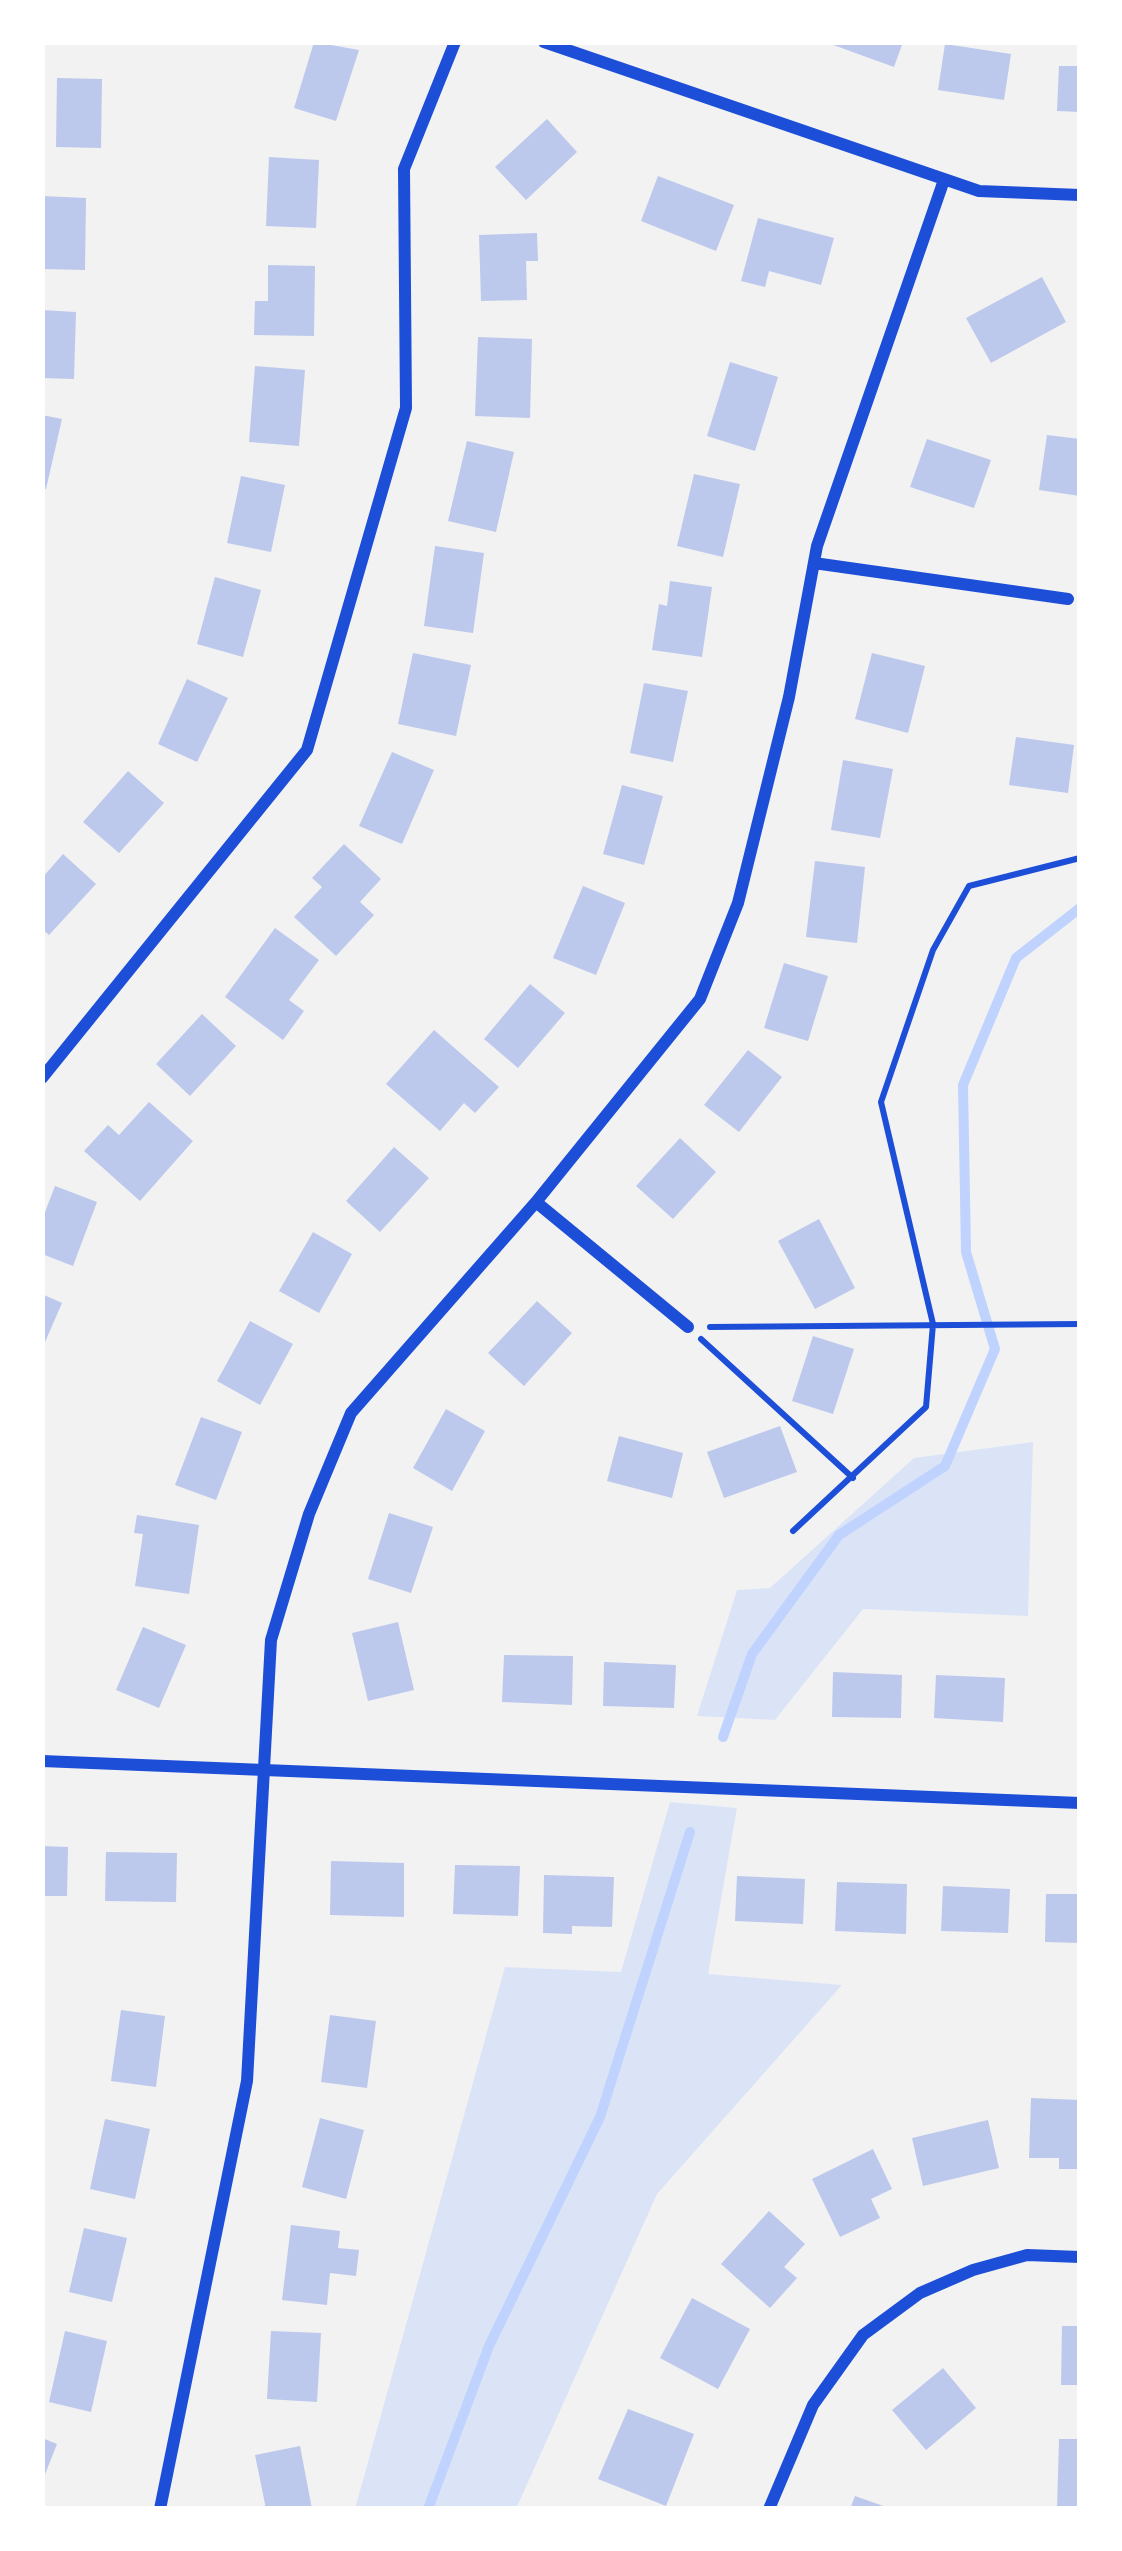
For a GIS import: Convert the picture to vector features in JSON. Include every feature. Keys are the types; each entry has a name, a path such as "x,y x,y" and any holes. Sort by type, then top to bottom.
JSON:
{"street":[{"path":"42,1078 308,750 406,408 404,169 455,42"},
{"path":"544,42 980,191 1080,195"},
{"path":"160,2509 247,2081 271,1640 309,1514 351,1413 536,1202 700,999 738,903 789,697 814,563 944,180"},
{"path":"814,563 1068,599"},
{"path":"536,1202 688,1328"},
{"path":"42,1761 1080,1803"},
{"path":"769,2509 813,2405 863,2335 920,2294 973,2270 1028,2254 1080,2257"}],"path":[{"path":"793,1531 926,1407 933,1324 881,1102 933,950 969,886 1080,858"},
{"path":"688,1328 1080,1324"},
{"path":"688,1328 853,1478"}],"shaded area":[{"path":"1033,1442 1028,1616 863,1609 775,1720 697,1716 737,1590 770,1588 914,1458"},
{"path":"670,1802 737,1808 708,1974 842,1985 657,2194 516,2509 355,2509 505,1967 621,1972"}],"building":[{"path":"314,42 359,50 336,121 294,108"},
{"path":"825,42 903,42 894,67"},
{"path":"945,44 1011,54 1004,100 938,90"},
{"path":"1059,66 1080,66 1080,112 1057,111"},
{"path":"57,78 102,79 101,148 56,147"},
{"path":"547,119 577,152 526,200 495,167"},
{"path":"269,157 319,160 316,228 266,226"},
{"path":"658,176 734,205 716,251 641,221"},
{"path":"42,196 86,198 85,270 42,269"},
{"path":"758,218 834,238 821,285 769,271 765,287 741,281"},
{"path":"537,233 538,261 526,261 527,300 481,301 479,235"},
{"path":"268,265 315,266 314,336 254,335 255,301 268,301"},
{"path":"1042,277 1066,322 991,363 966,318"},
{"path":"42,310 76,312 74,379 42,378"},
{"path":"478,337 532,339 530,418 475,416"},
{"path":"730,362 778,377 755,451 707,436"},
{"path":"255,366 305,370 299,446 249,442"},
{"path":"42,415 62,419 46,489 42,488"},
{"path":"1047,435 1080,439 1080,496 1039,490"},
{"path":"927,439 991,460 974,508 910,487"},
{"path":"467,441 514,452 496,532 448,521"},
{"path":"694,474 740,484 723,557 677,546"},
{"path":"241,476 285,485 271,552 227,543"},
{"path":"435,546 484,553 473,633 424,626"},
{"path":"215,577 261,590 243,657 197,644"},
{"path":"670,581 712,587 702,657 652,650 659,604 667,606"},
{"path":"413,653 471,665 456,736 398,724"},
{"path":"872,653 925,666 908,733 855,719"},
{"path":"187,679 228,698 197,762 158,744"},
{"path":"644,683 688,691 673,762 630,753"},
{"path":"1016,737 1074,745 1068,793 1009,785"},
{"path":"392,752 434,770 402,844 359,826"},
{"path":"843,760 893,769 880,838 831,830"},
{"path":"128,771 164,803 119,853 83,822"},
{"path":"622,785 663,796 644,865 603,854"},
{"path":"344,844 381,879 360,902 374,915 336,956 294,917 322,887 312,878"},
{"path":"63,854 96,884 49,935 42,929 42,878"},
{"path":"815,861 865,867 857,943 806,937"},
{"path":"583,886 625,903 596,975 553,958"},
{"path":"275,928 319,960 289,1000 304,1011 283,1040 225,997"},
{"path":"784,963 828,976 808,1041 764,1028"},
{"path":"530,984 565,1013 518,1068 484,1039"},
{"path":"202,1014 236,1046 190,1096 156,1064"},
{"path":"434,1030 499,1087 475,1113 464,1103 440,1131 386,1084"},
{"path":"748,1050 782,1077 739,1132 704,1105"},
{"path":"149,1102 193,1141 140,1201 84,1151 108,1125 119,1135"},
{"path":"680,1138 716,1172 673,1219 636,1186"},
{"path":"394,1147 429,1178 380,1232 346,1201"},
{"path":"55,1186 97,1202 73,1266 42,1254 42,1220"},
{"path":"819,1219 855,1288 815,1309 778,1241"},
{"path":"313,1232 352,1254 319,1313 279,1291"},
{"path":"42,1294 62,1303 42,1349"},
{"path":"537,1301 572,1333 524,1386 488,1353"},
{"path":"250,1321 293,1344 260,1405 217,1381"},
{"path":"813,1336 854,1349 833,1414 792,1401"},
{"path":"446,1409 485,1431 452,1491 413,1468"},
{"path":"201,1417 242,1432 216,1500 175,1485"},
{"path":"780,1426 797,1472 724,1498 707,1452"},
{"path":"619,1436 683,1453 672,1498 607,1481"},
{"path":"389,1513 433,1527 411,1593 368,1579"},
{"path":"137,1515 199,1525 189,1594 135,1586 143,1534 134,1533"},
{"path":"398,1622 414,1690 368,1701 352,1633"},
{"path":"143,1627 186,1645 159,1708 116,1690"},
{"path":"504,1655 573,1656 572,1705 502,1702"},
{"path":"604,1662 676,1665 674,1708 603,1706"},
{"path":"833,1672 902,1675 901,1718 832,1717"},
{"path":"936,1675 1005,1678 1003,1722 934,1718"},
{"path":"42,1846 68,1847 67,1896 42,1896"},
{"path":"106,1852 177,1853 176,1902 105,1901"},
{"path":"331,1861 404,1863 404,1917 330,1915"},
{"path":"455,1865 520,1866 518,1916 453,1914"},
{"path":"544,1875 614,1877 612,1927 572,1926 572,1934 543,1933"},
{"path":"737,1876 805,1879 803,1924 735,1921"},
{"path":"837,1882 907,1884 906,1934 835,1931"},
{"path":"943,1886 1010,1889 1008,1933 941,1931"},
{"path":"1046,1894 1080,1894 1080,1943 1045,1942"},
{"path":"121,2010 165,2016 156,2087 111,2081"},
{"path":"330,2015 376,2021 367,2088 321,2082"},
{"path":"1031,2098 1080,2100 1080,2169 1059,2169 1059,2158 1029,2158"},
{"path":"320,2118 364,2130 346,2199 302,2187"},
{"path":"105,2119 150,2129 135,2199 90,2189"},
{"path":"988,2120 999,2168 923,2186 912,2138"},
{"path":"873,2149 892,2189 871,2199 880,2218 840,2237 812,2179"},
{"path":"769,2211 805,2244 784,2267 797,2278 770,2308 721,2264"},
{"path":"291,2225 340,2231 338,2248 359,2250 356,2276 330,2273 327,2305 282,2300"},
{"path":"84,2228 127,2238 112,2302 69,2292"},
{"path":"692,2298 750,2329 718,2389 660,2358"},
{"path":"1062,2326 1080,2326 1080,2385 1061,2385"},
{"path":"65,2331 107,2341 91,2412 49,2402"},
{"path":"271,2331 321,2333 317,2402 267,2399"},
{"path":"943,2368 976,2408 926,2450 892,2410"},
{"path":"628,2409 694,2434 666,2506 598,2479"},
{"path":"42,2438 57,2444 42,2482"},
{"path":"1059,2439 1080,2439 1080,2509 1057,2509"},
{"path":"300,2446 312,2509 266,2509 255,2455"},
{"path":"855,2496 889,2508 889,2509 850,2509"}],"waterway":[{"path":"723,1737 752,1654 839,1535 945,1466 995,1349 966,1252 963,1085 1016,958 1080,908"},
{"path":"428,2509 489,2346 600,2117 690,1832"}]}
